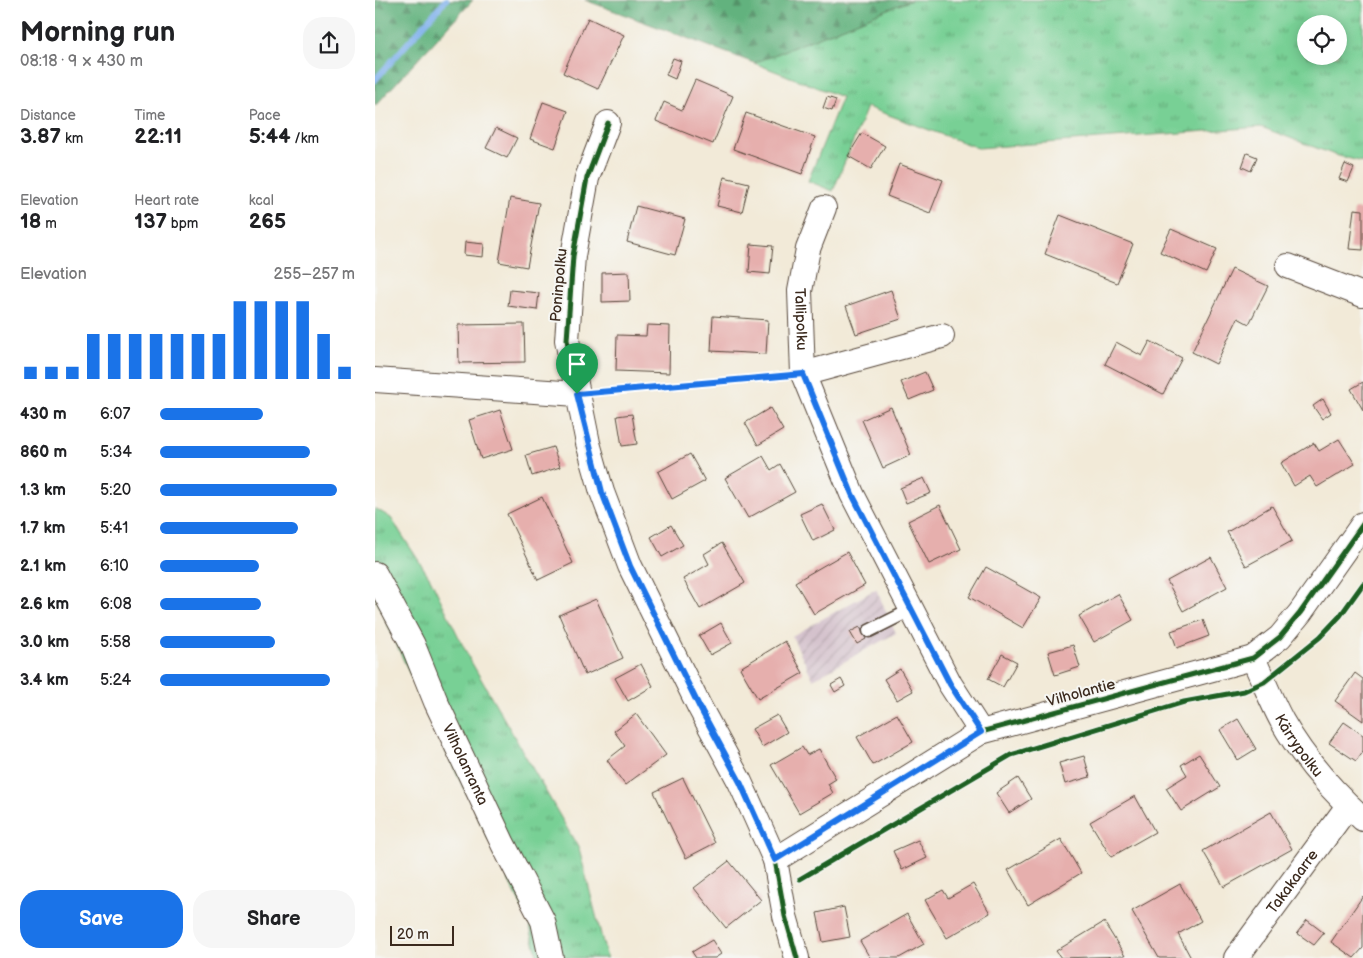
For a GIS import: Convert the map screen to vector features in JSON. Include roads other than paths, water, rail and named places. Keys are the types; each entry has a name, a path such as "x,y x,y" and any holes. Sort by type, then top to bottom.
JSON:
{"street":[{"name":"Poninpolku","path":"608,123 587,178 573,256 567,340 577,394 602,492 630,566 699,706 740,782 775,860"},
{"name":"Tallipolku","path":"824,208 808,249 800,291 803,374 852,494 950,684 981,732"},
{"path":"1288,266 1363,295"},
{"name":"Tallipolku","path":"803,374 942,336"},
{"path":"375,380 577,394"},
{"name":"Vilholantie","path":"775,860 981,732 1253,658 1281,637 1363,524"},
{"name":"Vilholanranta","path":"375,574 413,645 436,702 503,844 543,921 551,958"},
{"name":"Kärrypolku","path":"1253,658 1282,721 1298,747 1355,812"},
{"name":"Takakaarre","path":"1236,958 1355,812"},
{"path":"775,860 785,916 797,958"}],"lane":[{"path":"869,631 911,610"}],"waterway":[{"path":"375,80 446,0"}]}
